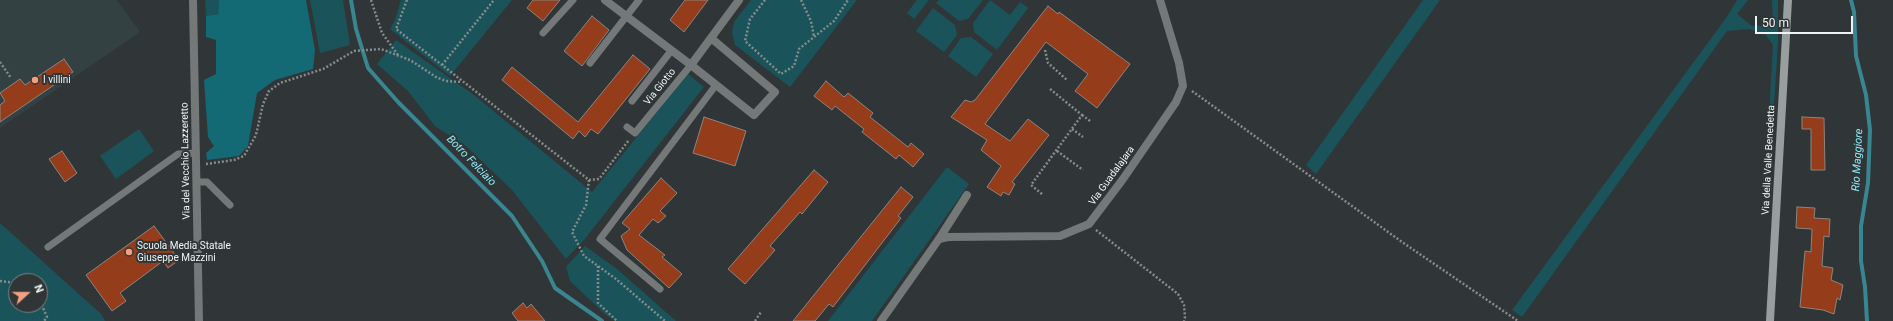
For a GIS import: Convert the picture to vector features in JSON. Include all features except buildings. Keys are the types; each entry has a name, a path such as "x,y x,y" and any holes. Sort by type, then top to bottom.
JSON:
{"main road":[{"name":"Via della Valle Benedetta","path":"1770,321 1788,0"}],"street":[{"name":"Via del Vecchio Lazzeretto","path":"192,0 197,166 199,321"},
{"name":"Via Giotto","path":"604,0 691,65"},
{"path":"711,38 775,92 754,115 691,65 739,0"},
{"path":"1160,0 1179,64 1183,86"},
{"name":"Via Guadalajara","path":"1090,224 1123,179 1171,108 1183,86"},
{"path":"881,321 939,239 967,195"},
{"path":"939,239 1060,236 1090,224"}],"lane":[{"path":"543,32 573,0"},
{"path":"590,63 639,0"},
{"name":"Via Giotto","path":"632,101 671,50"},
{"name":"Via Giotto","path":"629,139 691,65"},
{"path":"660,289 600,239 716,86"},
{"path":"627,127 635,132"},
{"path":"48,247 178,154 196,153"},
{"path":"197,182 207,182 230,205"}],"path":[{"path":"371,0 382,33 399,55"},
{"path":"407,0 396,29 589,180 599,179 629,139"},
{"path":"442,65 494,0"},
{"path":"765,0 750,19 745,41 780,74 794,66 799,49 834,21 848,0"},
{"path":"801,0 811,21 814,37"},
{"path":"197,166 234,160 244,156 256,135 263,104 269,91 280,83 323,69 354,51 381,49 399,55 436,77 446,81 463,82"},
{"path":"1045,50 1048,63 1067,80"},
{"path":"0,62 11,78"},
{"path":"1183,86 1195,93 1402,242 1518,321"},
{"path":"1050,89 1090,121"},
{"path":"1042,194 1031,185 1082,115"},
{"path":"1072,129 1083,137"},
{"path":"1057,151 1083,170"},
{"path":"589,180 586,205 572,232 584,256 665,321"},
{"path":"1090,224 1178,294 1184,305 1184,321"},
{"path":"598,266 598,303 617,321"},
{"path":"755,321 761,312"}],"shaded area":[{"name":"I villini","path":"0,0 117,0 140,32 0,128"},
{"path":"205,0 219,0 218,14 206,16"},
{"path":"219,0 306,0 315,50 313,69 275,80 257,93 248,146 239,156 207,160 206,153 214,146 208,137 204,80 216,74 216,40 206,37 206,16 218,14"},
{"path":"310,0 343,0 350,45 320,53"},
{"path":"401,0 512,0 450,76 390,29 395,20"},
{"path":"751,0 857,0 790,87 735,45 732,32 734,22"},
{"path":"917,0 929,0 914,19 907,13"},
{"path":"939,0 983,0 968,19 959,21 936,3"},
{"path":"990,0 1010,15 1020,2 1028,8 997,50 974,32 973,23"},
{"path":"1423,0 1440,0 1316,174 1306,165"},
{"path":"1737,0 1748,0 1737,14 1752,26 1773,25 1772,0 1778,0 1778,43 1771,150 1767,150 1773,45 1765,34 1749,29 1727,31 1522,317 1512,310 1726,18"},
{"path":"933,8 955,25 957,35 944,52 916,31"},
{"path":"971,37 993,54 976,77 948,56 961,38"},
{"path":"396,40 474,95 592,192 688,74 704,87 584,240 566,259 512,190 467,147 435,126 408,91 377,64"},
{"path":"139,129 154,151 116,179 100,156"},
{"path":"947,167 969,184 872,321 828,321"},
{"path":"0,223 101,314 105,321 0,321"},
{"path":"585,246 617,269 676,321 616,321 607,316 570,281 566,267"}],"waterway":[{"name":"Botro Felciaio","path":"351,0 356,29 368,68 398,102 512,216 542,261 555,288 602,321"},
{"name":"Rio Maggiore","path":"1851,0 1854,12 1856,56 1866,95 1870,130 1868,183 1861,226 1861,261 1865,287 1867,321"}],"place":[{"name":"I villini","path":"35,80"},
{"name":"Scuola Media Statale Giuseppe Mazzini","path":"129,252"}]}
